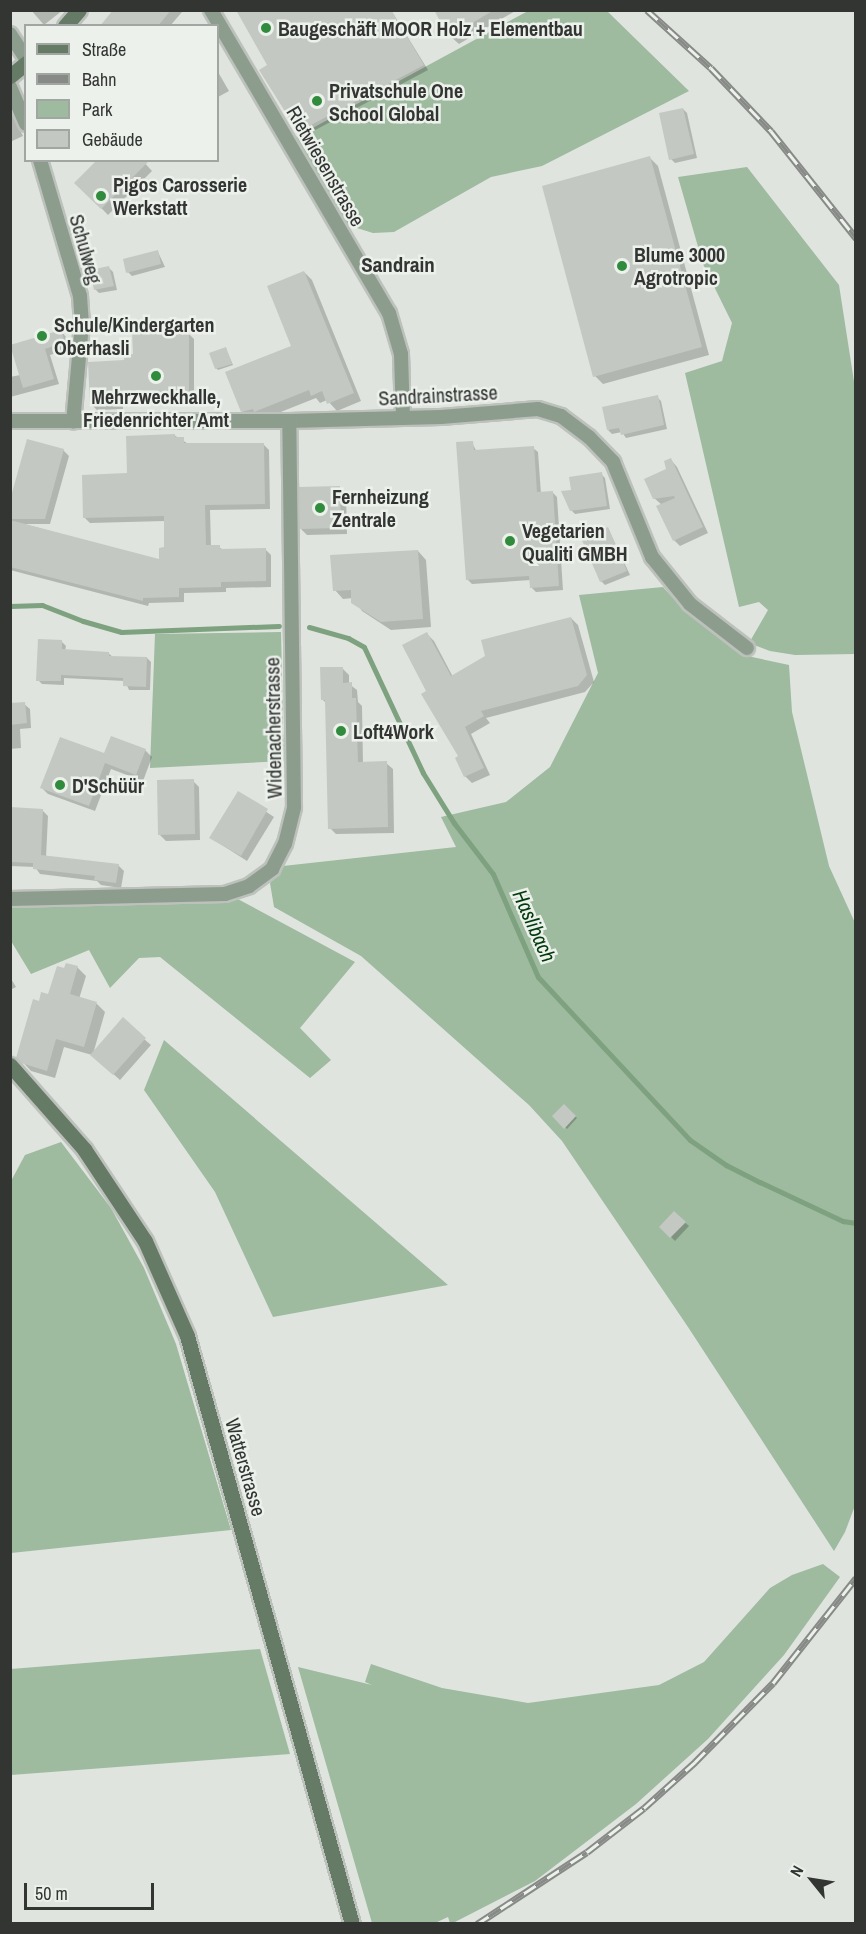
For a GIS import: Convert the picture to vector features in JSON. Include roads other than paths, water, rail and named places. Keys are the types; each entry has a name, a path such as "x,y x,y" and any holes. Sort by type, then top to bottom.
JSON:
{"street":[{"path":"67,24 79,10"},
{"name":"Rietwiesenstrasse","path":"211,10 388,313 401,354 403,417"},
{"path":"10,34 24,58"},
{"path":"10,76 24,63"},
{"path":"10,87 24,119"},
{"name":"Schulweg","path":"41,162 80,297 82,324 73,422"},
{"name":"Sandrainstrasse","path":"10,421 289,421 441,417 538,409 561,416 589,437 613,462 634,520 652,557 670,581 690,604 747,648"},
{"name":"Widenacherstrasse","path":"10,899 225,894 249,886 272,869 285,844 294,807 289,421"},
{"name":"Watterstrasse","path":"10,1065 84,1149 145,1241 188,1336 352,1923"}],"waterway":[{"name":"Haslibach","path":"10,606 42,605 83,621 121,632 279,626"},
{"name":"Haslibach","path":"309,627 348,638 364,647 423,773 454,823 493,874 538,977 690,1140 726,1165 843,1221 856,1223"}],"railway":[{"path":"647,10 711,68 771,131 856,238"},
{"path":"477,1924 587,1852 644,1808 695,1762 773,1683 856,1578"}],"place":[{"name":"Baugeschäft MOOR Holz + Elementbau","path":"266,28"},
{"name":"Privatschule One School Global","path":"317,101"},
{"name":"Pigos Carosserie Werkstatt","path":"101,196"},
{"name":"Blume 3000 Agrotropic","path":"622,266"},
{"name":"Schule/Kindergarten Oberhasli","path":"42,336"},
{"name":"Mehrzweckhalle, Friedenrichter Amt","path":"156,376"},
{"name":"Fernheizung Zentrale","path":"320,508"},
{"name":"Vegetarien Qualiti GMBH","path":"510,541"},
{"name":"Loft4Work","path":"341,731"},
{"name":"D'Schüür","path":"60,785"}],"district":[{"name":"Sandrain","path":"398,265"}]}
